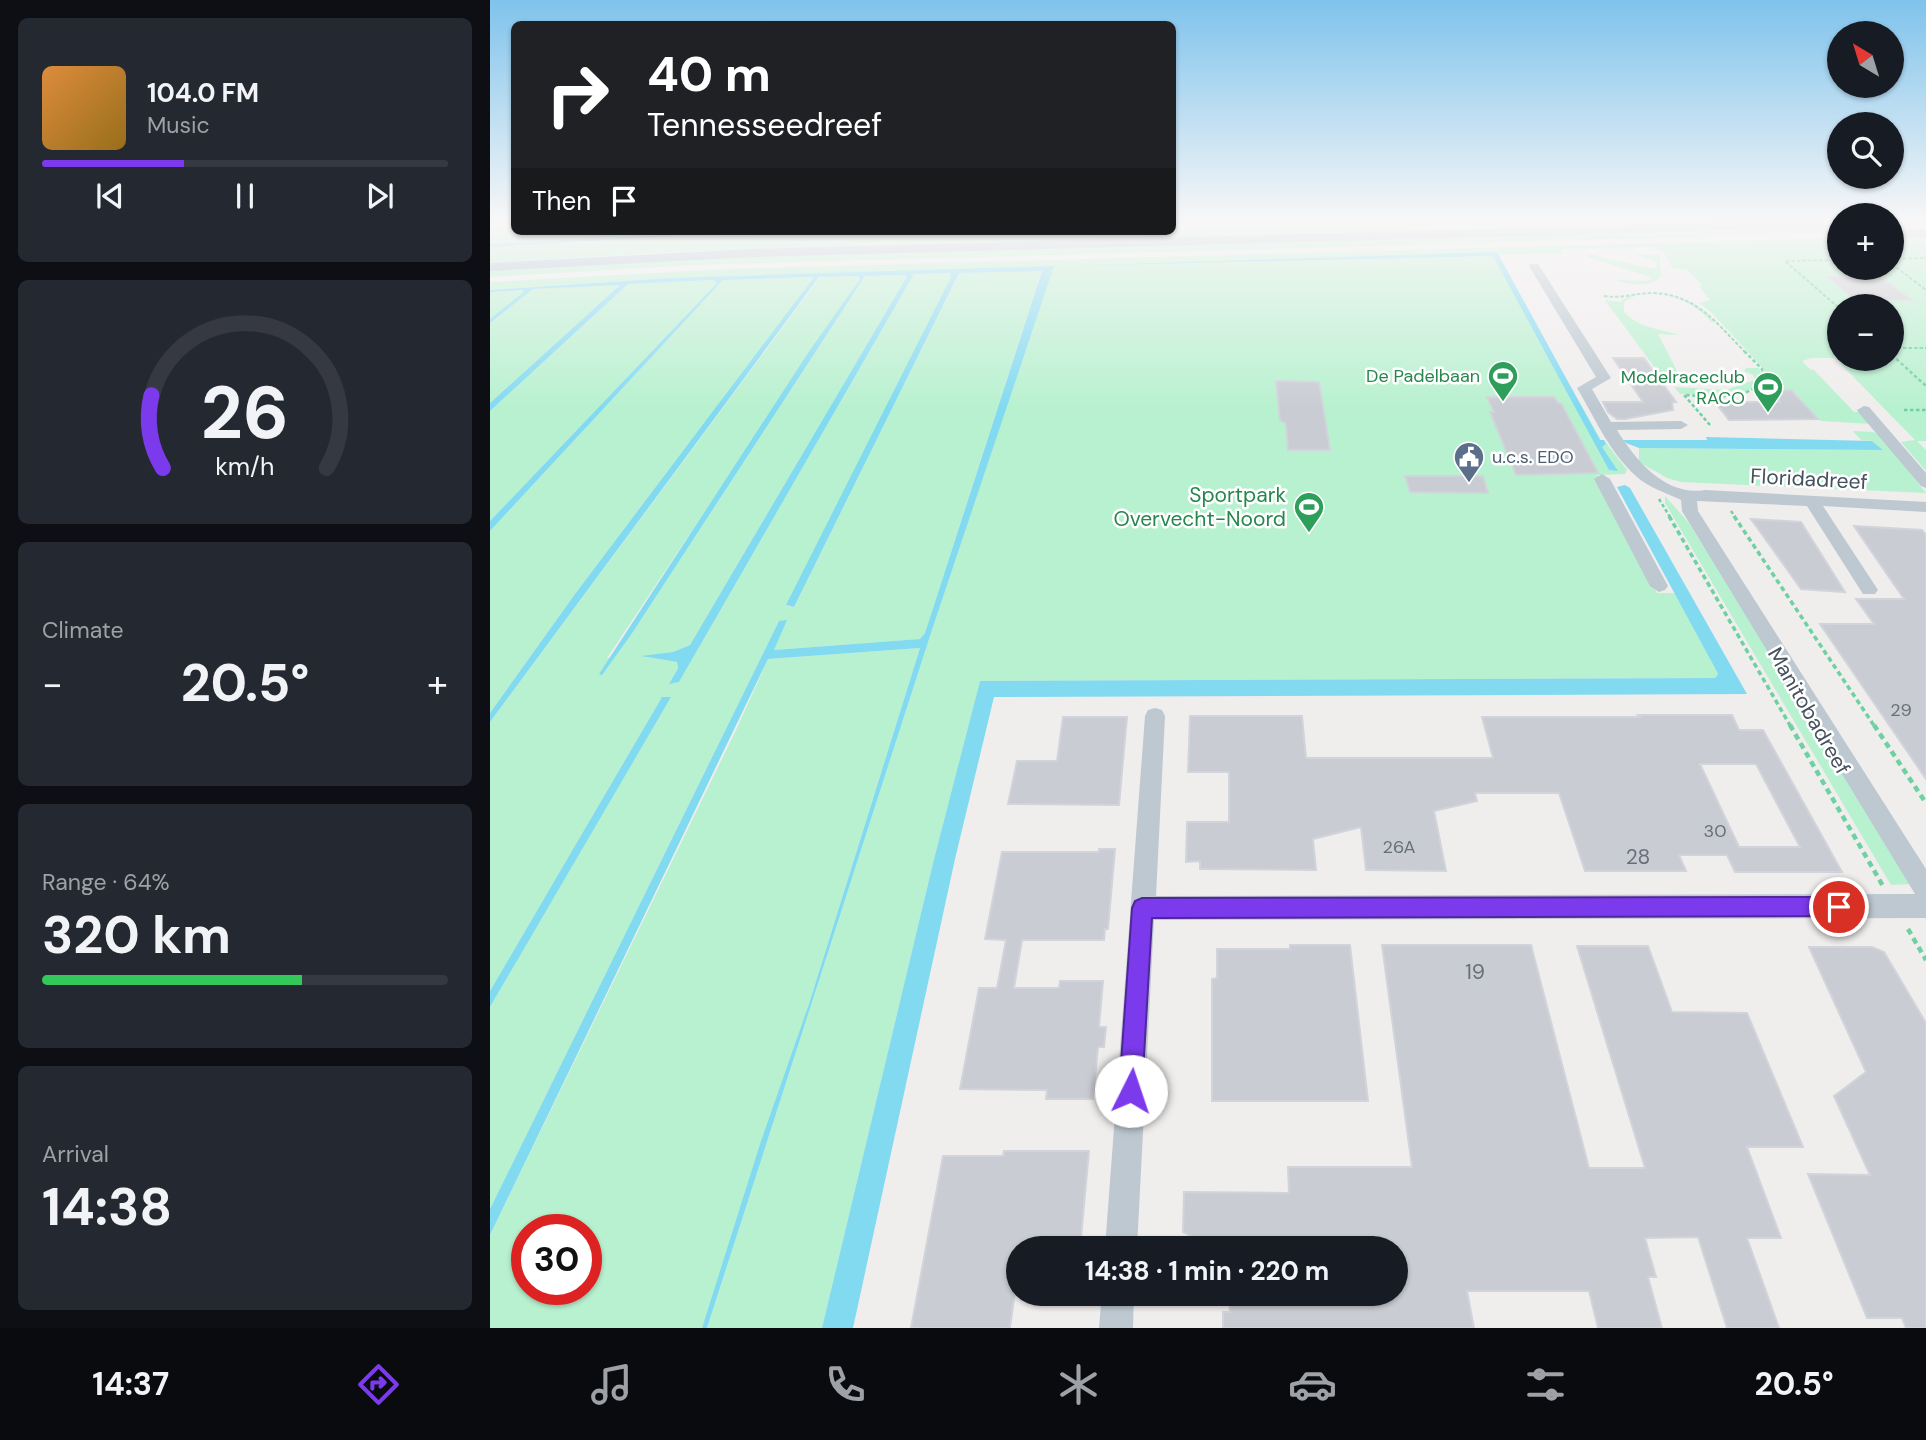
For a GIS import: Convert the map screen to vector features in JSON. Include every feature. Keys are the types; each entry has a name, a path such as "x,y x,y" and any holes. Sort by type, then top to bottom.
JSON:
{"street":[{"path":"1545,284 1604,378 1584,388 1626,459 1649,479 1689,498"},
{"path":"1864,410 1883,429 1926,483"},
{"path":"1606,426 1681,425"},
{"path":"1602,479 1659,586"},
{"name":"Floridadreef","path":"1689,498 1705,495 1926,507"},
{"name":"Manitobadreef","path":"1689,498 1690,511 1926,890"},
{"path":"1812,501 1869,590"},
{"path":"1122,1236 1155,716"},
{"path":"1142,908 1926,906"},
{"path":"1116,1328 1117,1306"}],"path":[{"path":"1811,284 1827,298"},
{"path":"1604,296 1619,299 1648,292 1673,295 1696,303 1762,369 1762,382 1749,392 1736,395 1684,395 1710,425"},
{"path":"1904,348 1926,348"},
{"path":"1904,366 1926,386"},
{"path":"1904,410 1926,410"},
{"name":"Manitobadreef","path":"1666,487 1658,495 1659,502 1773,693 1926,960"},
{"path":"1744,511 1731,511 1926,803"}],"green space":[{"name":"Sportpark Overvecht-Noord","path":"490,284 580,284 490,290"},
{"path":"621,284 490,403 490,323 533,289"},
{"path":"628,284 716,284 490,521 490,411"},
{"path":"719,284 809,284 575,594 490,713 490,531"},
{"path":"815,284 857,284 607,658 615,657 631,635 860,284 902,284 690,645 673,652 646,657 677,662 678,667 670,683 679,682 908,284 948,284 787,606 794,607 954,284 1037,284 925,633 921,639 774,650 779,621 490,1209 490,1007 670,698 662,697 490,991 490,722"},
{"name":"Sportpark Overvecht-Noord","path":"1047,284 1512,284 1601,440 1604,440 1627,470 1625,474 1598,475 1596,472 1657,593 1675,593 1718,674 1715,678 980,681 934,859 822,1328 707,1328 931,633"},
{"name":"Sportpark Overvecht-Noord","path":"1926,284 1926,441 1917,441 1926,450 1926,471 1901,442 1915,440 1848,371 1904,371 1904,294 1827,294 1827,358 1802,361 1854,412 1863,412 1872,424 1821,421 1792,390 1761,388 1767,376 1762,367 1711,312 1699,303 1710,300 1699,286"},
{"path":"524,290 524,293 490,319 490,292"},
{"path":"1646,293 1665,294 1683,299 1700,308 1714,321 1712,323 1694,307 1671,296 1646,294 1624,302 1624,312 1636,321 1680,335 1658,334 1678,373 1658,372 1605,300 1620,302 1629,296"},
{"path":"1746,368 1759,368 1762,377 1756,385 1737,393 1680,394 1674,387 1726,390 1755,380 1753,375 1744,371"},
{"path":"1853,431 1881,435 1926,493 1681,482 1667,478 1639,462 1639,448 1883,450 1872,441 1861,440"},
{"path":"1665,496 1689,523 1913,884 1891,885 1665,503"},
{"path":"920,648 809,1004 702,1328 490,1328 490,1235 768,659"}],"water":[{"path":"580,284 629,284 490,411 490,403 620,285 533,289 490,323 490,319 524,292 490,290"},
{"path":"716,284 719,284 490,531 490,521"},
{"path":"809,284 814,284 490,722 490,713 575,594"},
{"path":"857,284 860,284 631,635 602,675 599,674 808,353"},
{"path":"902,284 908,284 679,682 669,684 678,668 677,662 641,656 673,652 690,645"},
{"path":"947,284 954,284 794,607 786,605"},
{"path":"1038,284 1048,284 931,633 707,1328 702,1328 761,1141 809,1004 920,648 768,659 490,1235 490,1209 779,621 787,620 774,650 920,639 925,633"},
{"path":"1508,284 1515,284 1600,440 1604,440 1606,444 1602,447 1618,471 1609,470"},
{"path":"1706,437 1872,441 1883,450 1639,448 1623,440 1707,440"},
{"path":"1625,485 1630,488 1747,694 994,697 955,859 853,1328 822,1328 934,859 980,681 1715,678 1718,674 1716,670 1617,487"},
{"path":"662,697 671,697 490,1007 490,991"}],"building":[{"path":"1836,284 1890,284 1903,294 1848,294"},
{"path":"1613,358 1644,358 1676,402 1672,402 1673,410 1625,419 1617,419 1608,412 1603,402 1643,402"},
{"path":"1276,381 1319,382 1330,450 1288,450 1286,424 1280,420"},
{"path":"1770,390 1791,390 1818,419 1729,420 1715,402 1780,402"},
{"path":"1487,397 1554,397 1561,403 1598,473 1516,475 1490,412 1494,412"},
{"path":"1405,476 1483,476 1488,493 1410,492"},
{"path":"1751,519 1801,522 1845,592 1801,589"},
{"path":"1854,526 1922,530 1926,535 1926,779 1820,624 1874,624 1856,599 1904,599"},
{"path":"1638,715 1732,715 1739,730 1763,730 1842,872 1735,872 1727,855 1679,855 1686,871 1585,871 1559,793 1475,793 1477,801 1434,811 1446,871 1366,870 1361,827 1313,839 1316,870 1200,869 1200,861 1186,862 1187,822 1229,822 1229,772 1188,772 1190,716 1302,716 1306,758 1493,758 1482,717 1640,717","holes":["1700,764 1756,764 1800,847 1739,847"]},
{"path":"1063,717 1127,717 1119,805 1008,804 1017,761 1057,761"},
{"path":"1099,849 1115,849 1108,929 1105,929 1104,940 1022,940 1014,988 1059,988 1060,981 1103,981 1099,1027 1106,1027 1104,1047 1098,1047 1093,1099 1046,1099 1047,1090 960,1089 979,988 997,988 1006,940 985,939 1002,852 1099,852"},
{"path":"1290,945 1350,945 1368,1101 1212,1101 1212,979 1217,978 1217,949 1290,949"},
{"path":"1382,945 1531,945 1589,1168 1645,1168 1577,946 1648,946 1672,1012 1747,1013 1803,1147 1747,1147 1781,1238 1747,1238 1779,1328 1727,1328 1698,1237 1645,1238 1656,1277 1648,1277 1662,1328 1598,1328 1589,1291 1467,1291 1474,1328 1223,1328 1223,1312 1230,1312 1229,1306 1408,1306 1408,1236 1191,1236 1183,1232 1184,1192 1289,1193 1288,1167 1412,1167"},
{"path":"1809,947 1872,947 1884,952 1926,1023 1926,1328 1906,1328 1902,1318 1867,1318 1808,1174 1870,1175 1834,1096 1866,1072"},
{"path":"1004,1151 1089,1151 1081,1236 1006,1236 1006,1306 1013,1306 1010,1328 911,1328 943,1156 1003,1156"}],"place":[{"name":"De Padelbaan","path":"1503,403"},
{"name":"Modelraceclub RACO","path":"1768,414"},
{"name":"u.c.s. EDO","path":"1469,484"},
{"name":"Sportpark Overvecht-Noord","path":"1309,534"}],"route":[{"path":"1131,1091 1142,908 1839,907"}]}
